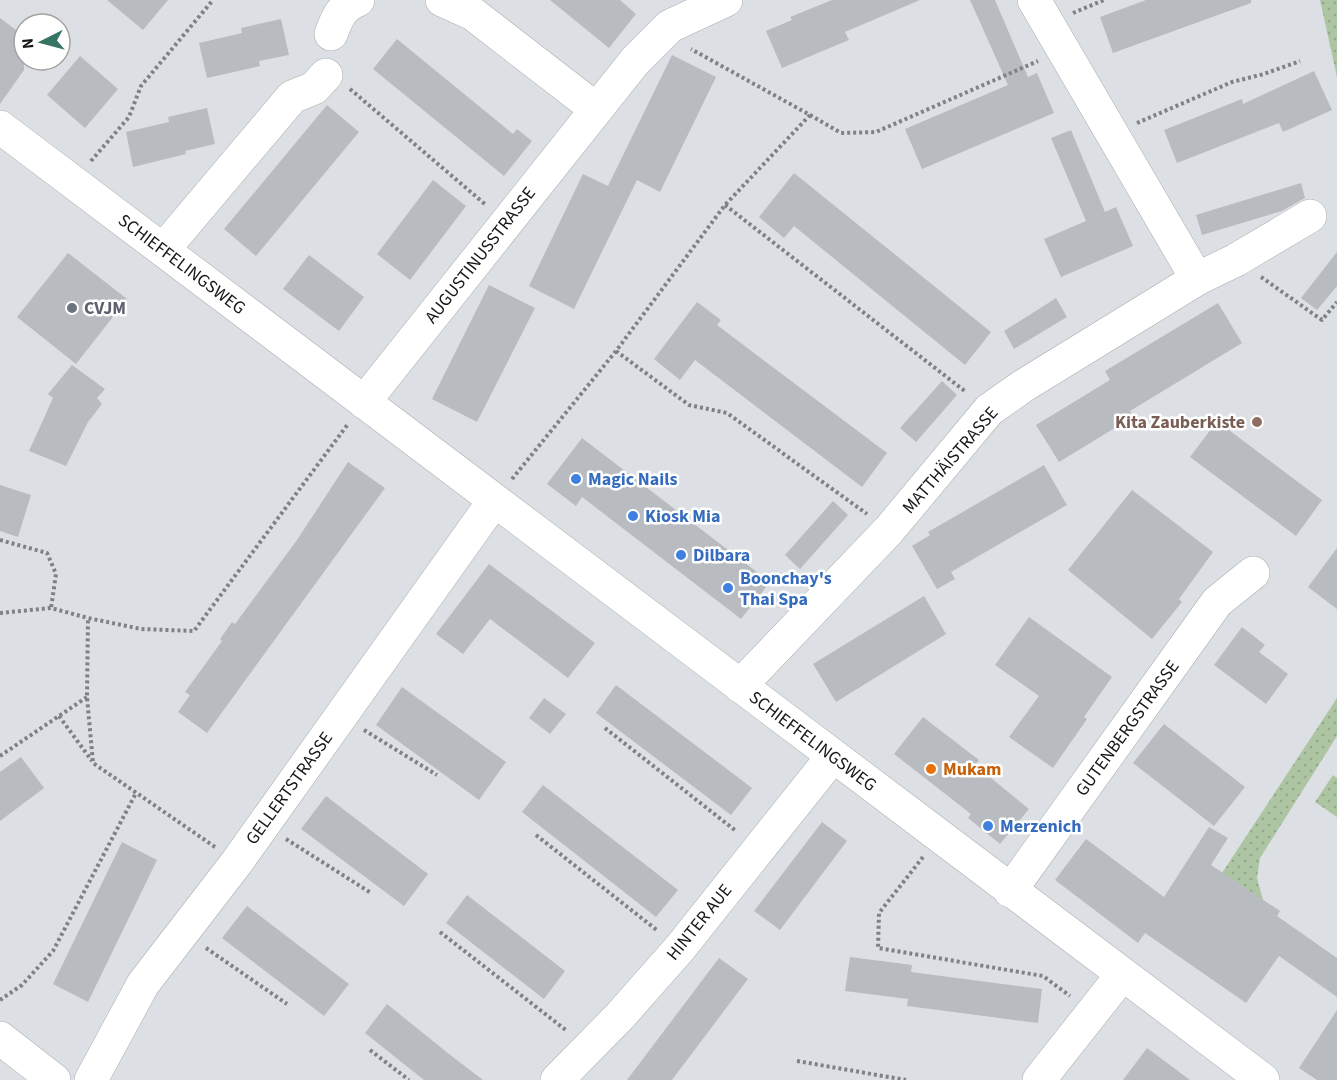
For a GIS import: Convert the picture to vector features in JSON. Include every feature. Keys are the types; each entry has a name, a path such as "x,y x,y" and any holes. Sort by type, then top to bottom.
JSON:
{"street":[{"path":"331,34 339,12 348,4 358,0"},
{"path":"442,0 473,14 596,109"},
{"name":"AUGUSTINUSSTRASSE","path":"364,402 596,109 662,33 670,26 726,0"},
{"path":"1034,0 1197,279"},
{"path":"163,250 292,97 314,88 326,75"},
{"name":"SCHIEFFELINGSWEG","path":"0,127 1263,1080"},
{"name":"MATTHÄISTRASSE","path":"740,686 889,530 989,410 1023,386 1197,279 1236,260 1310,216"},
{"name":"GELLERTSTRASSE","path":"91,1080 143,984 237,862 494,501"},
{"name":"GUTENBERGSTRASSE","path":"1010,891 1217,603 1253,573"},
{"name":"HINTER AUE","path":"557,1080 680,948 833,756"},
{"path":"1039,1080 1122,975"},
{"path":"0,1038 54,1080"}],"path":[{"path":"73,181 129,117 141,86 213,0"},
{"path":"662,33 841,133 876,132 1063,50"},
{"path":"1114,134 1232,82 1300,61"},
{"path":"326,75 341,81 507,222"},
{"path":"494,501 616,351 725,205 810,115"},
{"path":"725,205 989,410"},
{"path":"1236,260 1322,320 1337,302"},
{"path":"616,351 689,405 727,413 889,530"},
{"path":"0,613 51,608 141,629 194,631 364,402"},
{"path":"0,540 47,553 56,574 51,608"},
{"path":"88,618 87,697 93,763"},
{"path":"0,756 87,697"},
{"path":"59,716 93,763 237,862"},
{"path":"341,716 437,774"},
{"path":"606,728 758,848"},
{"path":"0,1000 22,985 53,951 136,794"},
{"path":"262,825 371,892"},
{"path":"536,835 680,948"},
{"path":"939,837 879,913 878,948 1043,976 1092,1013"},
{"path":"440,932 588,1048"},
{"path":"183,933 287,1004"},
{"path":"370,1050 409,1080"},
{"path":"797,1061 906,1080"}],"green space":[{"path":"1320,0 1337,0 1337,77"},
{"path":"1337,698 1337,736 1260,858 1257,878 1263,900 1222,873"},
{"path":"1333,775 1337,778 1337,817 1315,802"}],"building":[{"path":"107,0 168,0 143,30"},
{"path":"550,0 620,0 636,14 609,48"},
{"path":"832,0 920,0 845,32 849,40 782,68 766,31 792,20 790,17"},
{"path":"970,0 995,0 1028,77 1037,73 1054,113 922,169 905,129 1008,85"},
{"path":"1146,0 1251,0 1251,3 1113,53 1100,17"},
{"path":"0,18 12,27 12,72 23,72 0,104"},
{"path":"281,19 289,55 259,61 260,66 207,78 199,43 242,33 241,28"},
{"path":"397,39 513,134 517,129 532,141 504,176 373,69"},
{"path":"672,55 716,77 660,192 637,180 574,309 529,286 583,174 608,186"},
{"path":"80,56 118,89 85,128 47,95 66,72 72,72 72,65"},
{"path":"1314,71 1332,110 1283,132 1279,123 1177,163 1164,130 1242,99 1243,104"},
{"path":"327,105 359,132 256,256 224,229"},
{"path":"207,108 215,144 133,167 126,132 169,122 168,117"},
{"path":"1071,130 1105,212 1116,207 1133,246 1061,277 1044,239 1086,221 1051,138"},
{"path":"794,173 991,332 965,365 794,226 784,238 759,217"},
{"path":"433,180 466,206 410,280 377,254"},
{"path":"1301,183 1305,198 1282,211 1202,235 1196,215"},
{"path":"1337,252 1337,286 1317,310 1301,298"},
{"name":"CVJM","path":"68,253 127,299 76,364 17,317"},
{"path":"309,255 364,297 339,331 283,289"},
{"path":"489,285 535,308 477,422 432,399"},
{"path":"1056,298 1067,317 1014,349 1004,331"},
{"path":"697,302 721,320 717,325 887,453 862,487 695,360 680,380 654,359"},
{"path":"1218,303 1242,343 1130,411 1133,417 1059,462 1036,425 1110,380 1105,371"},
{"path":"72,365 105,389 97,398 102,404 88,422 66,466 29,451 53,398 48,394"},
{"path":"942,381 957,395 916,442 900,428"},
{"path":"1217,421 1322,500 1296,536 1190,457"},
{"path":"582,438 770,582 741,619 582,497 576,506 547,484"},
{"path":"348,462 385,488 207,733 178,712 190,695 185,692 222,641 220,639 232,622 235,624 297,540"},
{"path":"1044,465 1067,505 951,572 955,579 937,589 912,546 930,535 928,532"},
{"path":"0,485 31,495 18,537 0,531"},
{"path":"1132,490 1213,552 1179,599 1182,602 1152,639 1068,570"},
{"path":"833,501 848,515 800,569 785,555"},
{"path":"1337,548 1337,609 1308,587"},
{"path":"489,564 595,643 568,678 490,619 463,654 436,634"},
{"path":"924,596 946,634 836,702 813,664"},
{"path":"1029,617 1112,677 1084,717 1087,719 1053,768 1009,737 1039,696 995,665"},
{"path":"1242,627 1265,645 1259,652 1288,674 1266,704 1214,665"},
{"path":"616,685 752,788 731,815 596,713"},
{"path":"402,687 506,762 479,800 376,725"},
{"path":"544,698 566,714 550,734 529,718"},
{"path":"923,717 979,760 975,765 1029,809 1000,844 968,818 971,814 894,754"},
{"path":"1164,724 1245,787 1214,826 1133,763"},
{"path":"21,757 44,788 0,821 0,772"},
{"path":"543,785 678,890 656,917 522,812"},
{"path":"326,796 428,874 404,906 301,829"},
{"path":"822,822 847,841 780,930 754,911"},
{"path":"1209,827 1228,838 1211,865 1280,911 1277,916 1337,958 1337,997 1279,956 1246,1003 1145,933 1138,943 1055,880 1086,839 1164,897"},
{"path":"122,842 157,860 88,1002 53,984"},
{"path":"467,895 565,971 544,999 446,923"},
{"path":"247,906 349,984 324,1016 222,938"},
{"path":"850,957 912,965 911,972 1042,989 1038,1023 907,1006 908,999 845,991"},
{"path":"719,958 748,979 672,1080 627,1080"},
{"path":"387,1004 483,1080 424,1080 365,1033"},
{"path":"1337,1010 1337,1080 1317,1080 1299,1068"},
{"path":"1147,1048 1190,1080 1123,1080"}],"place":[{"name":"CVJM","path":"72,308"},
{"name":"Kita Zauberkiste","path":"1257,422"},
{"name":"Magic Nails","path":"576,479"},
{"name":"Kiosk Mia","path":"633,516"},
{"name":"Dilbara","path":"681,555"},
{"name":"Boonchay's Thai Spa","path":"728,588"},
{"name":"Mukam","path":"931,769"},
{"name":"Merzenich","path":"988,826"}]}
